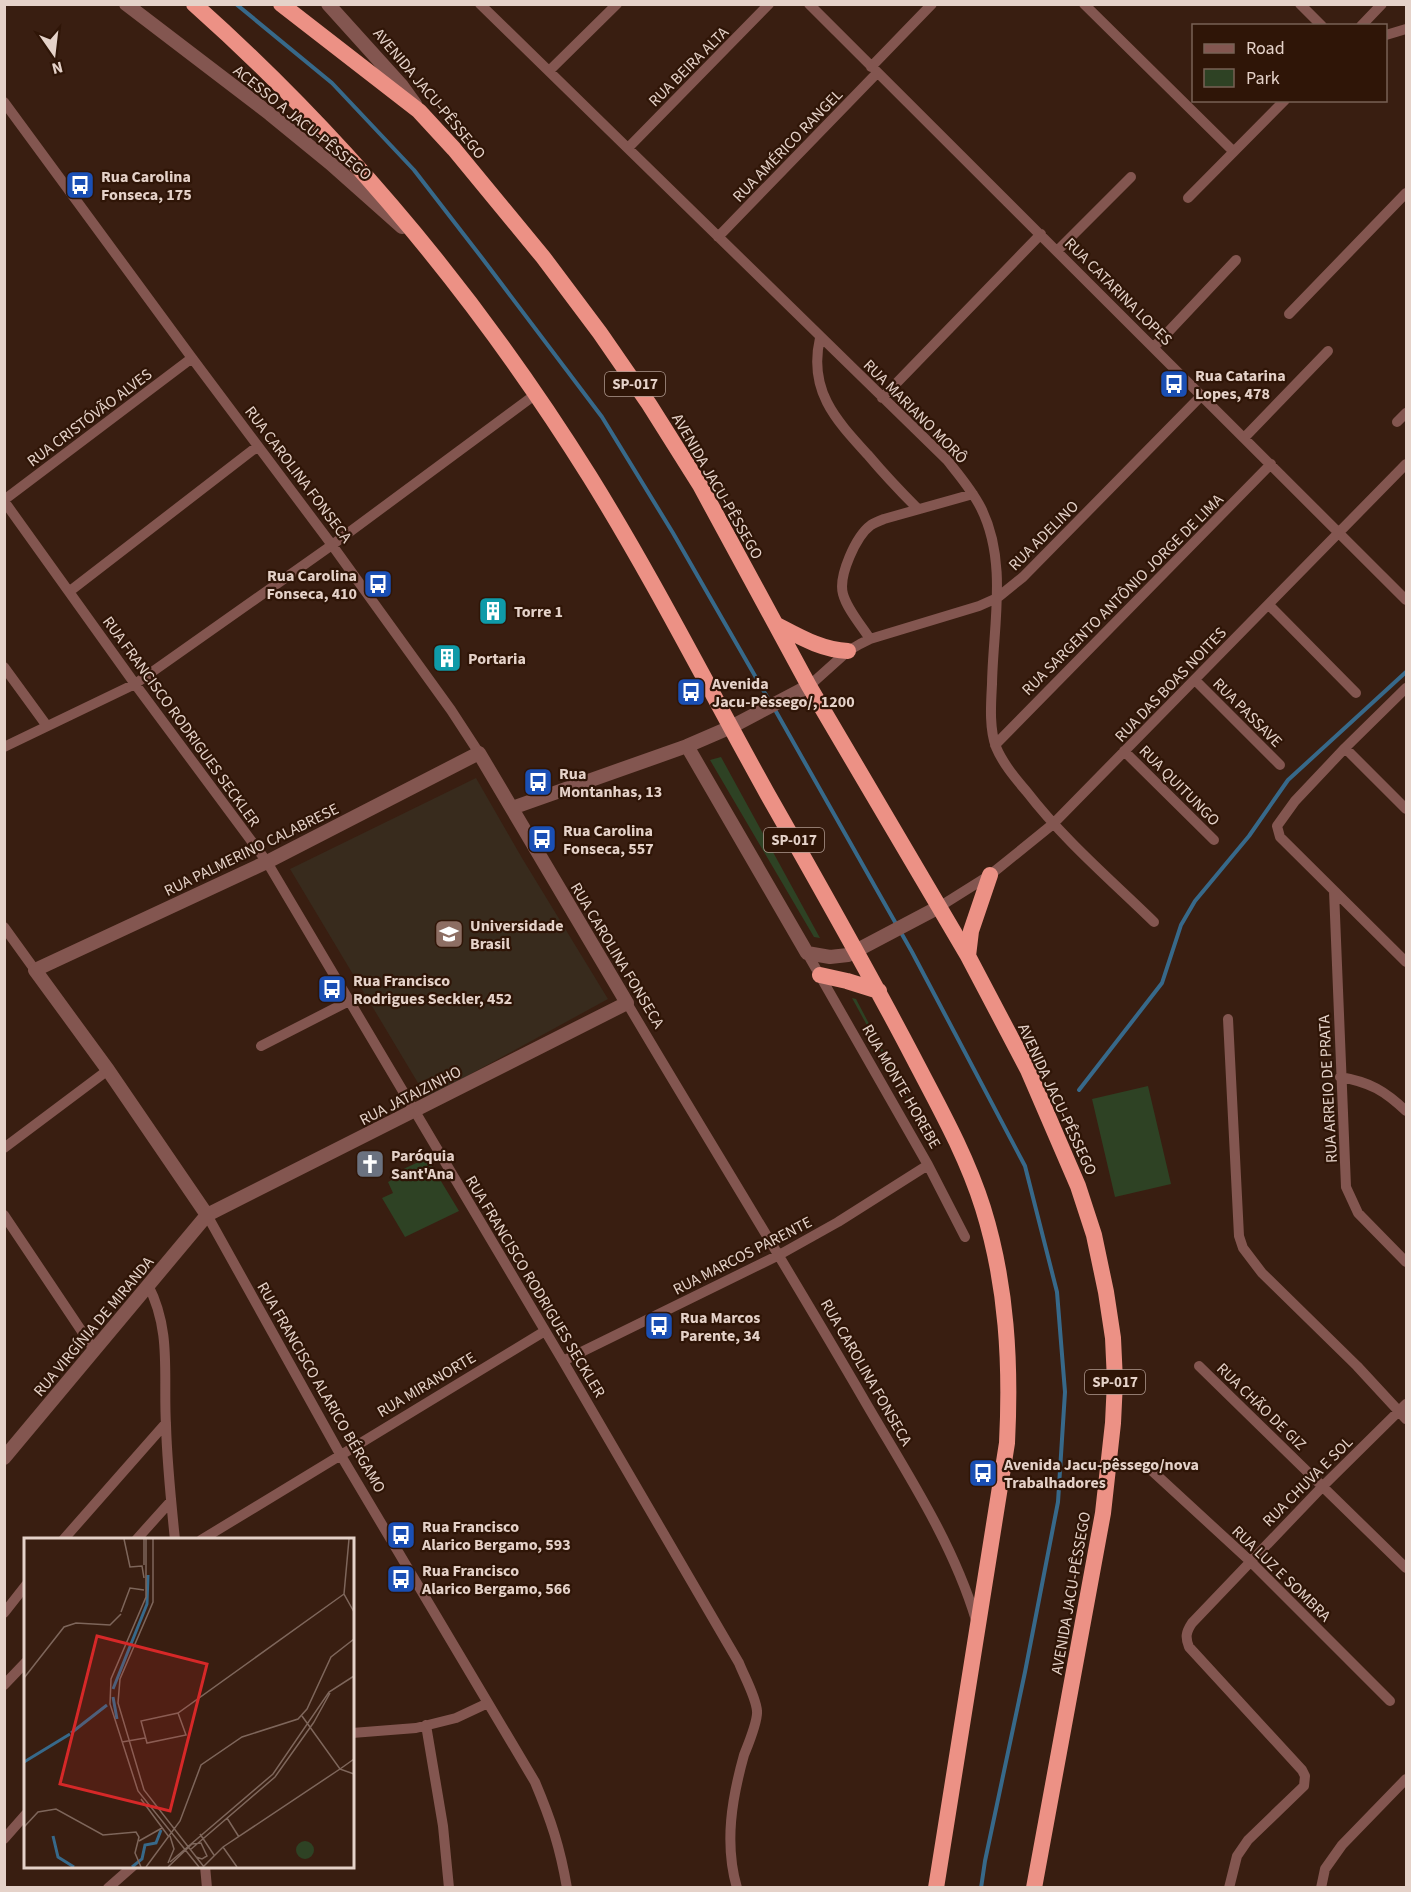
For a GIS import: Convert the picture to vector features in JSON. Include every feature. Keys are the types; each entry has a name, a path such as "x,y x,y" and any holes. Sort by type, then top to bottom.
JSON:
{"highway":[{"name":"SP-017","path":"194,4 293,97 375,185 487,324 536,394 597,489 737,724 863,949 879,991 960,1149 979,1199 997,1267 1008,1333 1010,1394 1007,1443 936,1887"},
{"name":"SP-017","path":"281,4 419,111"},
{"name":"AVENIDA JACU-PÊSSEGO","path":"419,111 454,149 543,257 618,359 700,485 777,626 805,689 932,911 968,956 1028,1070 1078,1186 1094,1235 1113,1338 1113,1423 1103,1513 1034,1887"},
{"path":"777,626 815,645 848,651"},
{"path":"968,956 971,931 990,875"},
{"path":"820,975 879,991"}],"street":[{"name":"ACESSO A JACU-PÊSSEGO","path":"126,4 288,128 432,254"},
{"name":"AVENIDA JACU-PÊSSEGO","path":"328,4 402,86 419,111"},
{"name":"RUA MARIANO MORÔ","path":"480,4 947,460 973,494 993,541 996,560 997,598 991,710 995,745 1012,774 1053,824 1154,922"},
{"path":"549,71 617,4"},
{"name":"RUA BEIRA ALTA","path":"628,148 770,4"},
{"name":"RUA CATARINA LOPES","path":"809,4 1407,600"},
{"name":"RUA AMÉRICO RANGEL","path":"718,237 874,70 932,4"},
{"path":"1084,4 1233,151"},
{"path":"1300,4 1320,24"},
{"path":"1363,24 1382,4"},
{"path":"1387,35 1407,29"},
{"name":"RUA CAROLINA FONSECA","path":"4,102 332,545 451,710 479,753 779,1255 941,1533 968,1593 978,1626"},
{"path":"1188,198 1283,102"},
{"path":"1058,250 1131,177"},
{"path":"1289,314 1407,193"},
{"path":"882,398 1041,234"},
{"path":"1154,346 1236,260"},
{"path":"820,338 817,362 823,393 829,407 842,428 918,509"},
{"path":"1244,438 1328,351"},
{"name":"RUA CRISTÓVÃO ALVES","path":"4,500 192,358"},
{"path":"4,747 135,684 332,545 536,394"},
{"name":"RUA ADELINO","path":"805,689 848,651 870,639 979,606 997,598 1023,577 1202,395"},
{"path":"1397,422 1407,413"},
{"path":"70,591 258,446"},
{"name":"RUA SARGENTO ANTÔNIO JORGE DE LIMA","path":"995,745 1271,464"},
{"name":"RUA DAS BOAS NOITES","path":"932,911 990,875 1053,824 1407,464"},
{"path":"870,639 842,592 844,574 860,536 871,525 884,519 973,494"},
{"name":"RUA FRANCISCO RODRIGUES SECKLER","path":"4,500 135,684 267,862 739,1663 758,1712 739,1775 732,1810 731,1869 737,1887"},
{"path":"1269,605 1356,693"},
{"path":"4,667 47,726"},
{"name":"RUA PASSAVE","path":"1194,680 1280,765"},
{"path":"1407,688 1295,801 1277,826 1280,837 1407,962"},
{"path":"512,808 687,746 737,724 805,689"},
{"name":"RUA MONTE HOREBE","path":"687,746 928,1165 965,1237"},
{"path":"1345,748 1407,809"},
{"name":"RUA QUITUNGO","path":"1124,752 1214,840"},
{"name":"RUA PALMERINO CALABRESE","path":"35,970 267,862 479,753"},
{"name":"RUA ARREIO DE PRATA","path":"1334,891 1346,1187 1351,1201 1367,1223 1407,1262"},
{"path":"807,953 830,957 848,956 932,911"},
{"name":"RUA FRANCISCO ALARICO BÉRGAMO","path":"4,927 108,1070 207,1215 340,1454 535,1782 560,1847 567,1887"},
{"path":"261,1046 349,1001"},
{"name":"RUA JATAIZINHO","path":"207,1215 627,1003"},
{"path":"1228,1019 1239,1236 1243,1248 1262,1273 1404,1411"},
{"path":"4,1148 108,1070"},
{"path":"1340,1077 1374,1086 1407,1112"},
{"name":"RUA MARCOS PARENTE","path":"563,1361 779,1255 928,1165"},
{"path":"4,1215 95,1351"},
{"name":"RUA VIRGÍNIA DE MIRANDA","path":"4,1458 207,1215"},
{"path":"148,1286 158,1308 164,1333 166,1423 175,1538"},
{"name":"RUA MIRANORTE","path":"203,1538 545,1331"},
{"name":"RUA CHÃO DE GIZ","path":"1199,1366 1407,1568"},
{"name":"RUA CHUVA E SOL","path":"1229,1887 1237,1856 1262,1825 1304,1786 1305,1776 1189,1647 1186,1636 1192,1623 1250,1561 1323,1486 1404,1411"},
{"path":"64,1538 166,1423"},
{"name":"RUA LUZ E SOMBRA","path":"1150,1469 1250,1561 1390,1701"},
{"path":"137,1538 171,1502"},
{"path":"4,1613 24,1588"},
{"path":"4,1685 24,1664"},
{"path":"354,1733 416,1728 456,1718 488,1703"},
{"path":"426,1725 449,1887"},
{"path":"1321,1887 1324,1869 1342,1845 1407,1779"},
{"path":"4,1839 24,1816"},
{"path":"108,1887 131,1868"},
{"path":"205,1868 207,1887"}],"shaded area":[{"name":"Universidade Brasil","path":"476,778 608,999 427,1098 290,869"}],"green space":[{"path":"721,757 820,938 814,937 710,760"},
{"path":"852,998 856,999 931,1142"},
{"path":"1148,1086 1171,1184 1115,1197 1092,1099"},
{"path":"427,1158 459,1211 405,1237 382,1198 393,1193 388,1182 399,1176 397,1172"}],"waterway":[{"path":"236,4 332,83 414,170 482,258 602,417 673,533 770,702"},
{"path":"1079,1090 1162,983 1181,925 1195,901 1249,836 1288,780 1406,672"},
{"path":"774,708 912,952 1025,1166 1057,1292 1065,1392 1058,1502 981,1888"}],"place":[{"name":"Rua Carolina Fonseca, 175","path":"80,185"},
{"name":"Rua Catarina Lopes, 478","path":"1174,384"},
{"name":"Rua Carolina Fonseca, 410","path":"378,584"},
{"name":"Torre 1","path":"493,611"},
{"name":"Portaria","path":"447,658"},
{"name":"Avenida Jacu-Pêssego/, 1200","path":"691,692"},
{"name":"Rua Montanhas, 13","path":"538,782"},
{"name":"Rua Carolina Fonseca, 557","path":"542,839"},
{"name":"Universidade Brasil","path":"449,934"},
{"name":"Rua Francisco Rodrigues Seckler, 452","path":"332,989"},
{"name":"Paróquia Sant'Ana","path":"370,1164"},
{"name":"Rua Marcos Parente, 34","path":"659,1326"},
{"name":"Avenida Jacu-pêssego/nova Trabalhadores","path":"983,1473"},
{"name":"Rua Francisco Alarico Bergamo, 593","path":"401,1535"},
{"name":"Rua Francisco Alarico Bergamo, 566","path":"401,1579"}]}
